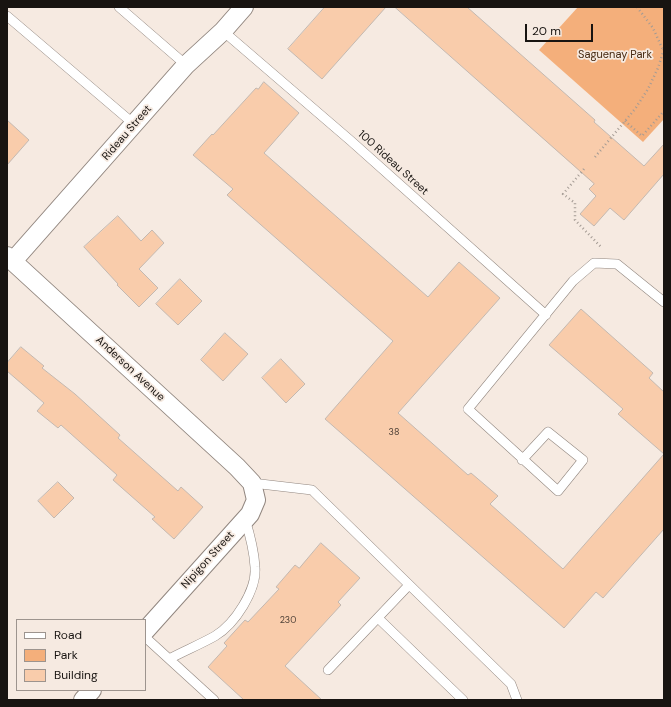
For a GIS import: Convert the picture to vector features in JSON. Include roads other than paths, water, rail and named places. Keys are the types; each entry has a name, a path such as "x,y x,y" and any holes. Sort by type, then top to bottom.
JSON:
{"street":[{"name":"Rideau Street","path":"10,259 135,125 186,65 223,31 244,7"},
{"name":"Anderson Avenue","path":"10,259 237,467 252,483"},
{"name":"Nipigon Street","path":"146,630 250,514 256,500 252,483"},
{"path":"83,700 91,691"}],"lane":[{"path":"119,7 186,65"},
{"path":"7,16 135,125"},
{"name":"100 Rideau Street","path":"223,31 351,141 546,315"},
{"path":"522,460 548,432 583,460 558,492 522,460 468,409 573,281 594,263 617,264 664,302"},
{"path":"252,483 312,490 511,684 517,700"},
{"path":"169,658 216,635 233,622 243,608 251,588 256,568 246,519"},
{"path":"328,670 409,585"},
{"path":"378,618 463,700"},
{"path":"146,638 214,700"}],"park label":[{"name":"Saguenay Park","path":"615,55"}]}
